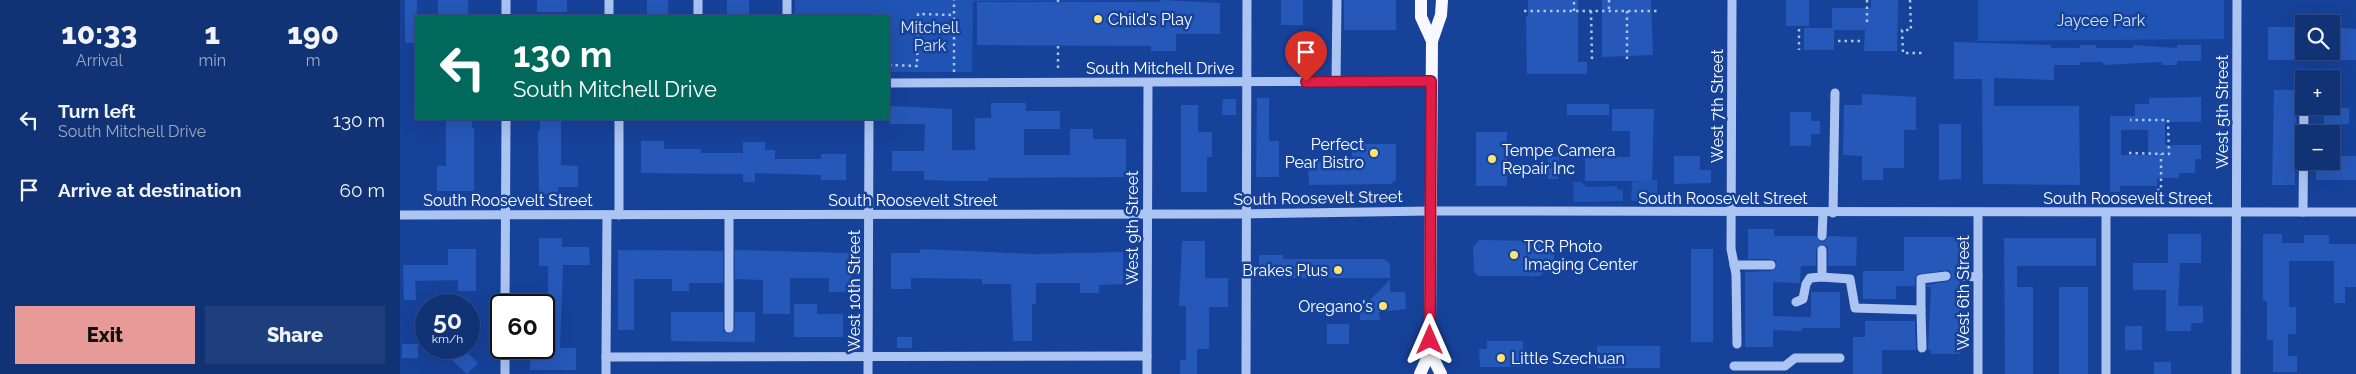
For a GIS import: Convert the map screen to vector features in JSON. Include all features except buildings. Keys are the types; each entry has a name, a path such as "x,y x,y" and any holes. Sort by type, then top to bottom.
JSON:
{"main road":[{"path":"1421,0 1421,17 1432,41"},
{"path":"1420,374 1430,352 1432,41 1441,15 1442,0"},
{"path":"1430,352 1441,374"}],"street":[{"path":"506,0 506,15"},
{"path":"609,0 609,15"},
{"path":"698,0 698,15"},
{"path":"787,15 788,0"},
{"path":"1246,374 1248,0"},
{"path":"1336,0 1336,82"},
{"name":"West 7th Street","path":"1732,0 1731,249 1734,264 1737,344"},
{"name":"West 5th Street","path":"2236,374 2237,0"},
{"name":"South Mitchell Drive","path":"890,83 1431,81"},
{"name":"West 9th Street","path":"1147,374 1148,82"},
{"path":"1833,213 1835,93"},
{"path":"2303,212 2304,115"},
{"path":"505,294 506,120"},
{"path":"619,120 619,215"},
{"name":"West 10th Street","path":"868,374 869,120"},
{"name":"South Roosevelt Street","path":"400,215 1147,214 1430,211 1731,213 2356,212"},
{"path":"1822,236 1823,213"},
{"name":"West 6th Street","path":"1978,213 1978,374"},
{"path":"2106,213 2106,374"},
{"path":"606,374 607,215"},
{"path":"729,215 729,328"},
{"path":"1822,250 1822,277"},
{"path":"1734,264 1770,264"},
{"path":"1922,348 1921,278 1946,276"},
{"path":"1960,276 1978,277"},
{"path":"1796,302 1803,299 1806,284 1810,278 1822,277 1850,279 1855,308 1921,310"},
{"path":"606,357 1147,356"},
{"path":"1734,366 1785,370 1795,358 1840,358"},
{"path":"505,359 505,374"}],"path":[{"path":"954,0 954,83"},
{"path":"1574,0 1574,10"},
{"path":"1609,0 1609,10"},
{"path":"1867,0 1867,26"},
{"path":"1910,0 1910,30 1902,30 1903,53 1923,53"},
{"path":"1591,10 1592,60"},
{"path":"1628,10 1628,60"},
{"path":"1524,11 1658,10"},
{"path":"890,65 917,66 918,14 954,15"},
{"path":"1799,29 1799,50"},
{"path":"1838,41 1862,41"},
{"path":"1058,46 1058,73"},
{"path":"2129,153 2169,154 2168,120 2130,120"},
{"path":"2156,212 2155,190 2161,190 2161,154"}],"green space":[{"name":"Mitchell Park","path":"795,0 1155,0 973,1 972,72 890,72 890,15 795,15"},
{"name":"Jaycee Park","path":"1978,0 2224,0 2224,39 1978,41"},
{"path":"1657,180 1657,201 1631,201 1632,182"},
{"path":"1573,182 1581,182 1587,187 1617,186 1617,189 1623,190 1623,201 1574,202"}],"place":[{"name":"Child's Play","path":"1098,19"},
{"name":"Perfect Pear Bistro","path":"1374,153"},
{"name":"Tempe Camera Repair Inc","path":"1492,159"},
{"name":"TCR Photo Imaging Center","path":"1514,255"},
{"name":"Brakes Plus","path":"1338,270"},
{"name":"Oregano's","path":"1383,306"},
{"name":"Little Szechuan","path":"1501,358"}],"route":[{"path":"1306,82 1431,81 1430,340"}]}
